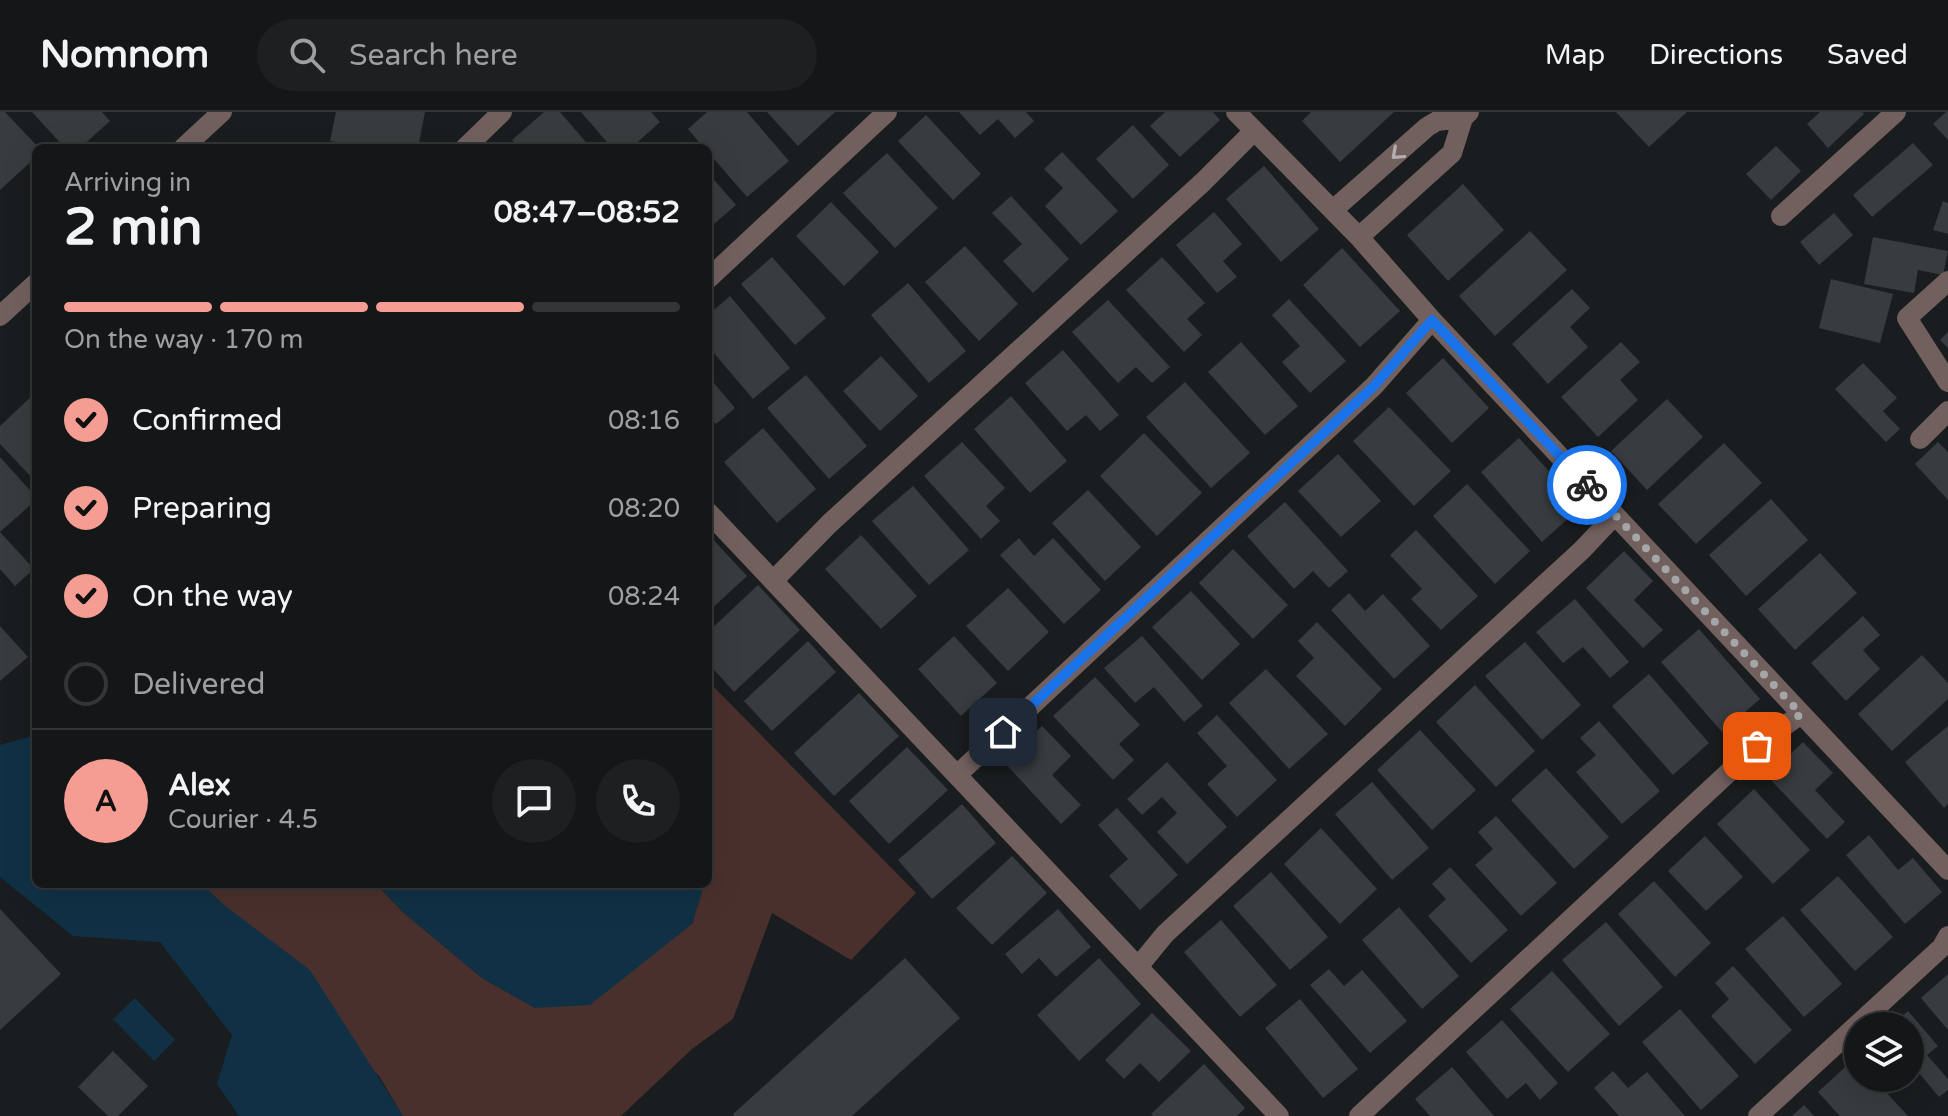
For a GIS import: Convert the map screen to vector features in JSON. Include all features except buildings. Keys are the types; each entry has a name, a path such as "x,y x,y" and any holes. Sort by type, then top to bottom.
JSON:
{"street":[{"path":"187,144 222,112"},
{"path":"469,144 502,112"},
{"path":"712,275 887,112"},
{"path":"1236,112 1359,237 1432,320 1948,870"},
{"path":"1781,216 1896,112"},
{"path":"1333,210 1427,127 1437,121 1466,115"},
{"path":"1359,237 1452,153 1466,115"},
{"path":"773,581 830,523 1203,182 1254,131"},
{"path":"1948,281 1907,318 1948,382"},
{"path":"0,316 32,287"},
{"path":"957,775 1374,386 1432,320"},
{"path":"1920,439 1948,411"},
{"path":"1138,967 1165,934 1571,561 1615,515"},
{"path":"712,516 1279,1116"},
{"path":"1359,1116 1757,746 1801,714"},
{"path":"1758,1116 1942,947 1948,936"}],"shaded area":[{"path":"712,685 916,893 851,960 772,913 733,1019 692,1049 621,1116 403,1116 379,1076 206,888 380,888 404,913 482,978 535,1008 692,924 703,888 712,888"}],"water":[{"path":"32,736 32,888 206,888 310,970 403,1116 239,1116 217,1084 232,1035 160,942 73,936 0,877 0,745"},
{"path":"380,888 703,888 692,924 590,1005 535,1008 482,978 404,913"},
{"path":"135,998 175,1040 154,1061 113,1019"}],"way so far":[{"path":"1587,485 1801,714 1757,746"}],"route":[{"path":"1003,732 1374,386 1432,320 1587,485"}]}
